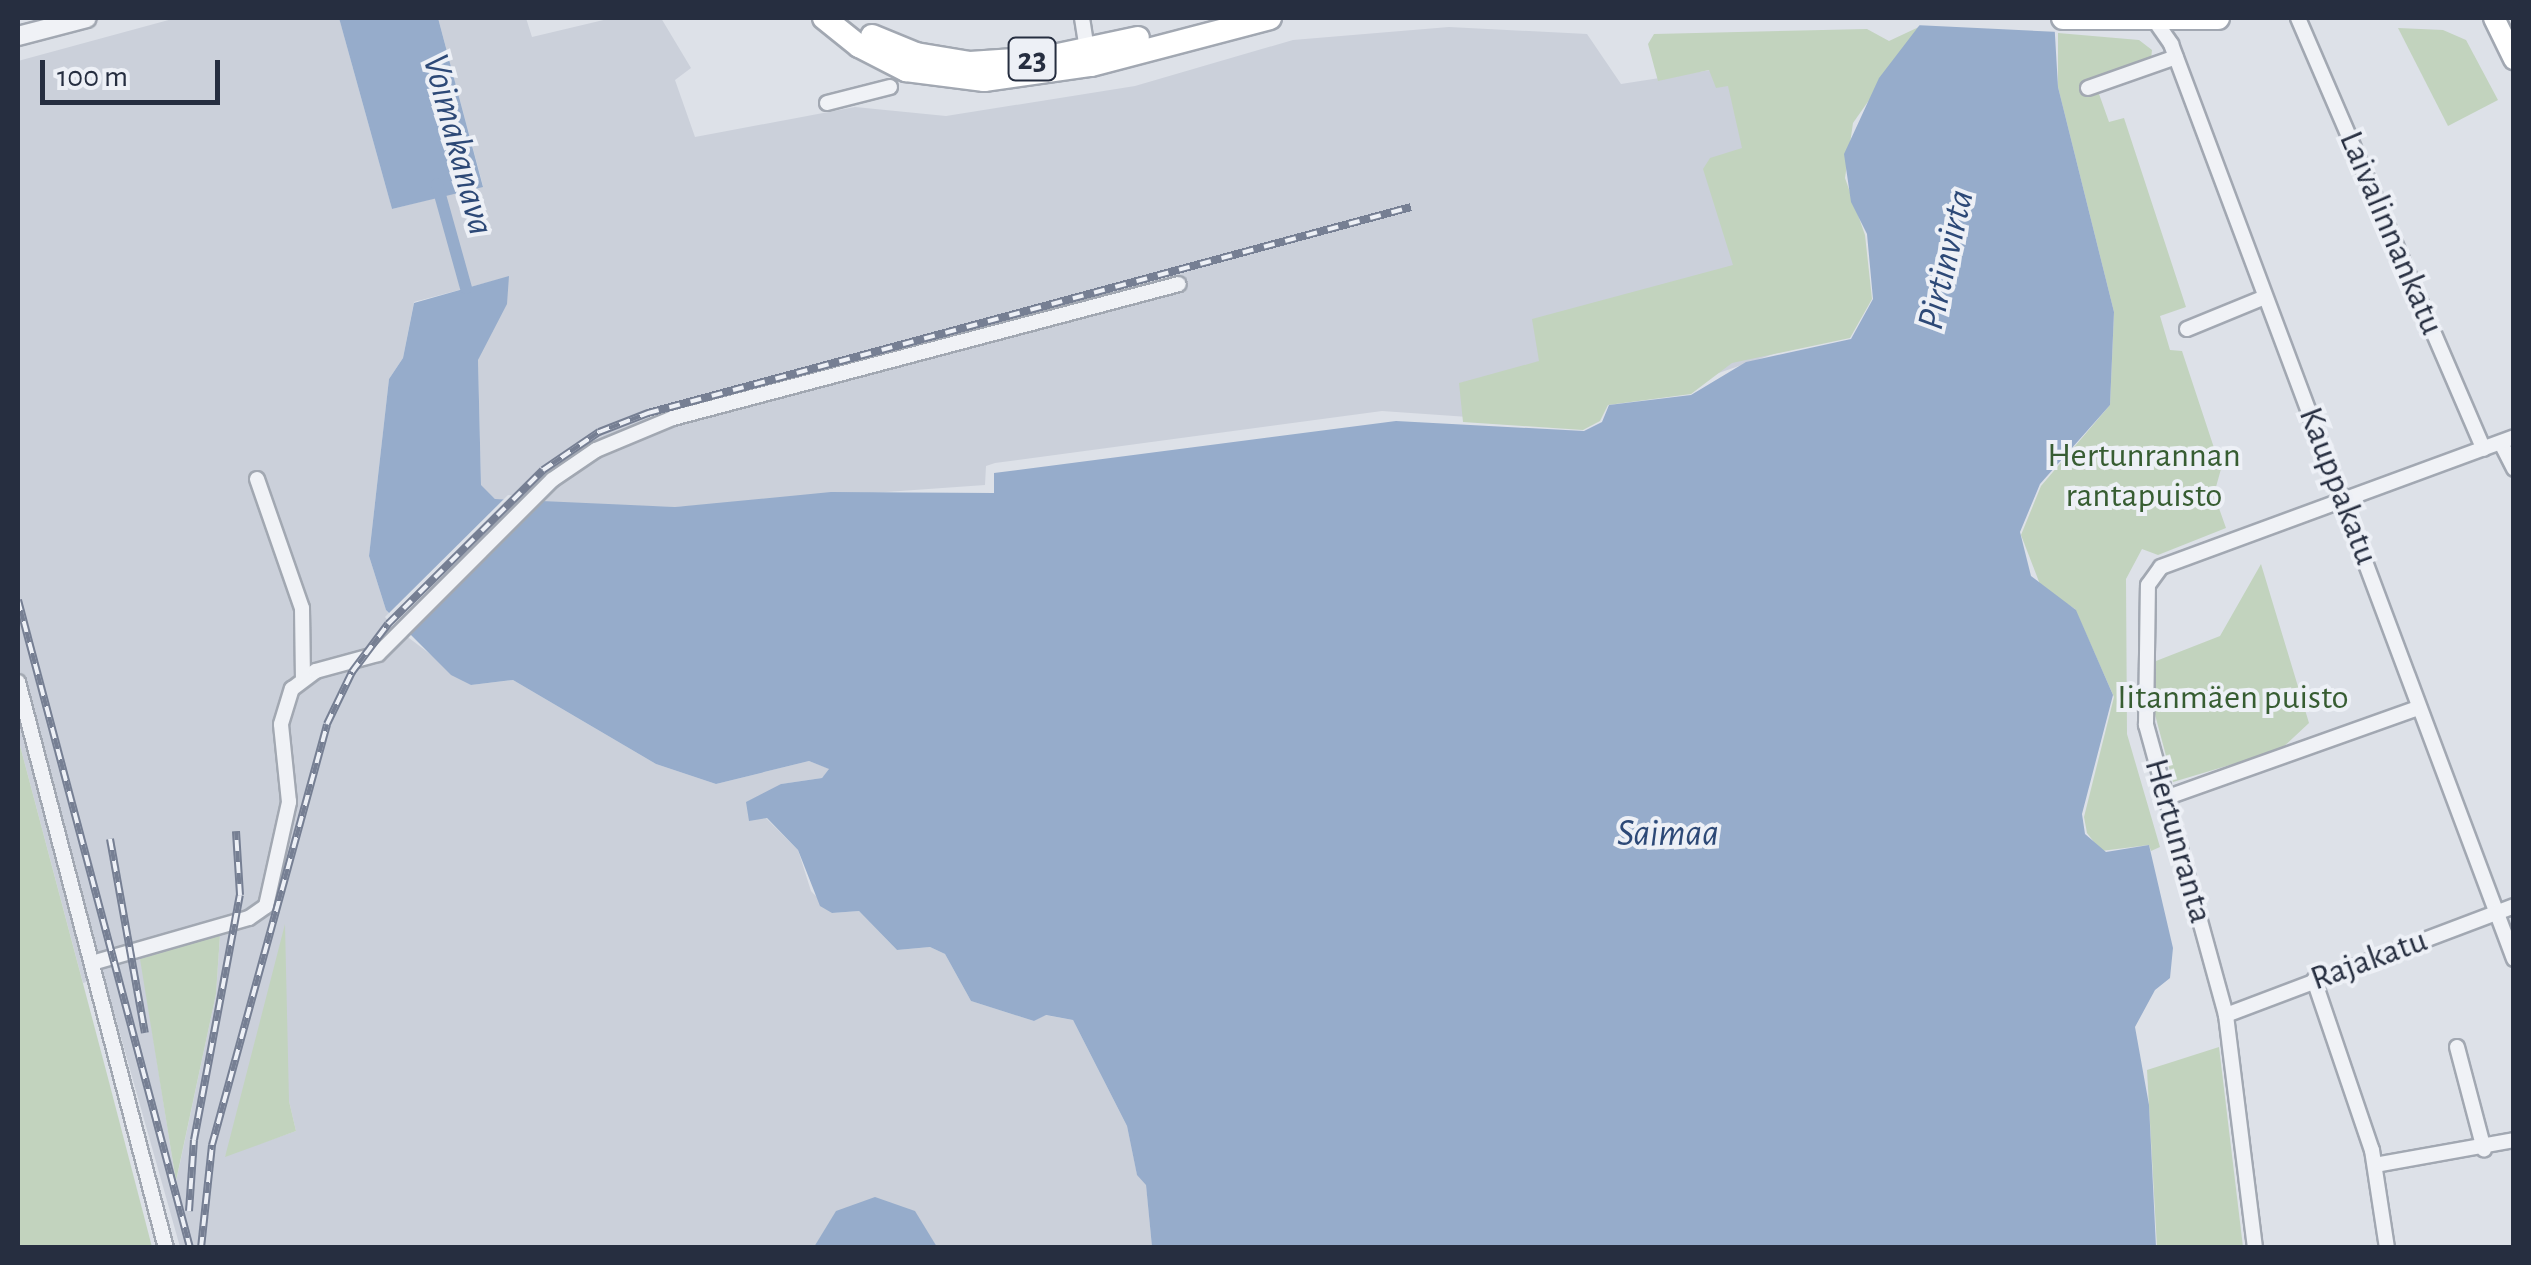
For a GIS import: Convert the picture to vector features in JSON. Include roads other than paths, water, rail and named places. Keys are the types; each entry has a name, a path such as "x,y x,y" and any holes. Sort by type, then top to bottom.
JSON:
{"highway":[{"name":"23","path":"824,18 858,46 932,76 984,80 1270,18"},
{"name":"23","path":"846,18 898,48 970,63 1089,57 1224,18"},
{"path":"2063,18 2218,18"}],"main road":[{"path":"2494,18 2514,60"}],"street":[{"path":"18,36 88,18"},
{"path":"1082,18 1089,57"},
{"name":"Laivalinnankatu","path":"2298,18 2484,449"},
{"name":"Kauppakatu","path":"2154,19 2176,57 2514,959"},
{"path":"2088,88 2176,57"},
{"path":"827,103 890,87"},
{"path":"303,678 368,662 552,480 596,450 674,418 1179,284"},
{"path":"2188,330 2266,297"},
{"path":"2345,500 2507,440 2514,469"},
{"path":"92,962 249,918 266,906 289,802 280,724 284,703 303,678 302,608 256,479"},
{"name":"Hertunranta","path":"2255,1248 2226,1014 2143,701 2152,575 2345,500"},
{"path":"18,682 166,1248"},
{"path":"2168,797 2418,708"},
{"name":"Rajakatu","path":"2226,1014 2514,906"},
{"path":"2314,980 2375,1165 2387,1248"},
{"path":"2457,1047 2484,1149"},
{"path":"2375,1165 2484,1149 2514,1140"}],"water":[{"path":"339,18 438,18 483,187 392,209"},
{"name":"Saimaa","path":"1925,18 2054,18 2058,87 2114,312 2110,405 2040,484 2020,532 2031,576 2076,610 2113,695 2082,814 2085,834 2106,852 2149,845 2173,948 2170,978 2155,990 2135,1027 2149,1105 2156,1247 1152,1247 1146,1185 1137,1175 1127,1126 1073,1020 1046,1015 1034,1021 971,1001 945,954 930,947 897,950 859,911 832,913 820,906 798,850 767,818 749,821 746,802 781,784 822,778 829,769 809,761 716,784 656,764 513,680 471,685 451,675 386,610 369,556 389,379 403,358 414,303 509,276 507,304 478,360 481,485 495,499 675,507 831,492 994,493 994,473 1396,421 1584,431 1602,422 1609,405 1691,395 1746,362 1851,339 1873,299 1867,234 1851,202 1844,154 1879,78"},
{"path":"875,1197 915,1211 937,1247 814,1247 836,1211"}],"waterway":[{"name":"Voimakanava","path":"437,184 466,288"}],"railway":[{"path":"201,1248 212,1145 327,724 352,672 388,624 543,470 599,432 648,413 1411,207"},
{"path":"18,600 190,1248"},
{"path":"189,1211 194,1140 240,895 236,831"},
{"path":"110,839 145,1033"}],"water label":[{"name":"Pirtinvirta","path":"1947,260"}],"park label":[{"name":"Hertunrannan rantapuisto","path":"2144,476"},
{"name":"Iitanmäen puisto","path":"2233,698"}]}
